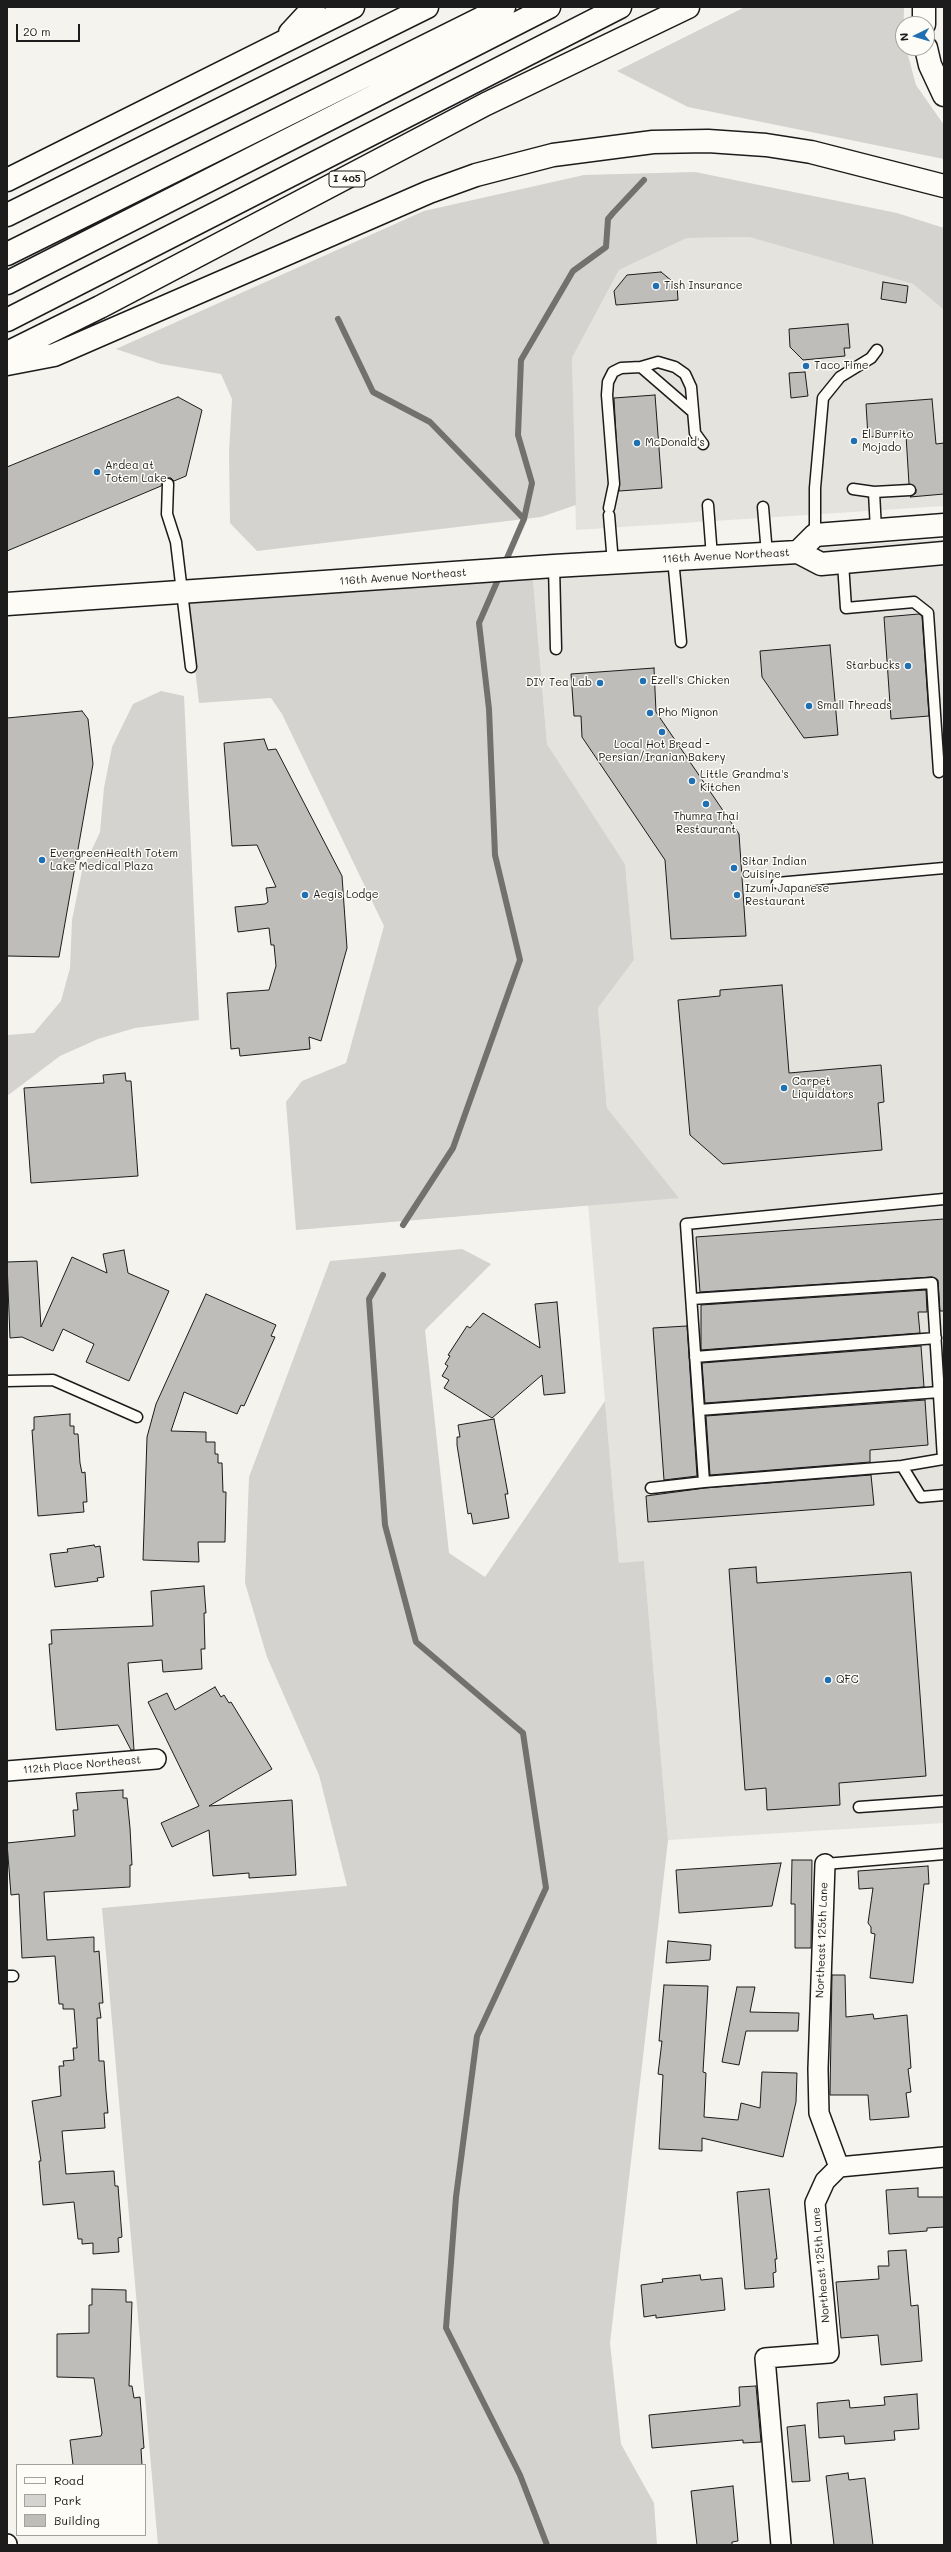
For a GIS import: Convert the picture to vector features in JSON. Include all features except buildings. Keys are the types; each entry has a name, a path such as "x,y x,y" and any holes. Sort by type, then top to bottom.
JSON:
{"main road":[{"path":"283,41 314,7"},
{"path":"7,180 353,7"},
{"path":"7,215 427,7"},
{"path":"7,254 504,7"},
{"path":"7,283 56,260 548,7"},
{"name":"I 405","path":"7,320 620,7"},
{"name":"I 405","path":"7,353 107,304 486,104 688,7"},
{"path":"928,56 930,65 944,95"},
{"path":"7,364 54,355 429,192 476,175 552,154 653,142 708,141 766,145 811,152 944,186"},
{"path":"815,535 944,525"},
{"name":"116th Avenue Northeast","path":"798,552 815,535"},
{"name":"116th Avenue Northeast","path":"7,604 551,566 614,564 798,552 822,564 944,553"}],"street":[{"name":"112th Place Northeast","path":"7,1771 156,1760"},
{"name":"Northeast 125th Lane","path":"781,2545 765,2358 828,2353 816,2203 825,2181 839,2167 819,2113 818,2069 825,1864"},
{"path":"839,2167 944,2157"}],"lane":[{"path":"815,535 815,488 823,398 840,377 871,358 877,350"},
{"path":"614,564 609,512 614,484 608,382 613,372 621,368 641,367 658,362 675,367 685,374 691,387 695,433 703,444"},
{"path":"641,367 693,412"},
{"path":"168,484 167,514 189,591 191,667"},
{"path":"853,489 874,492 910,490"},
{"path":"874,492 876,530"},
{"path":"708,505 712,557"},
{"path":"763,507 767,554"},
{"path":"673,559 681,642"},
{"path":"843,562 846,608 914,602 928,613 939,772"},
{"path":"551,566 556,649"},
{"path":"777,883 944,868"},
{"path":"704,1482 686,1224 944,1199"},
{"path":"651,1488 704,1482 902,1466 943,1459 932,1283 692,1299"},
{"path":"695,1357 936,1338"},
{"path":"7,1381 54,1380 137,1418"},
{"path":"699,1410 939,1392"},
{"path":"902,1466 921,1497 944,1495"},
{"path":"860,1807 944,1800"},
{"path":"825,1864 944,1854"}],"shaded area":[{"path":"749,237 913,284 944,310 944,506 576,530 572,358 619,270 687,238"},
{"path":"944,539 944,1823 668,1840 644,1562 619,1564 588,1204 678,1197 607,1108 598,1008 634,960 625,864 547,744 532,568"}],"green space":[{"path":"745,7 904,7 904,16 895,16 895,56 908,56 916,85 944,125 944,159 688,107 617,71"},
{"path":"695,172 897,213 944,228 944,310 913,284 749,237 687,238 619,270 572,358 576,505 541,517 257,551 230,523 229,452 232,399 221,374 161,364 116,349 424,211 584,175"},
{"path":"532,568 547,744 625,864 634,960 598,1008 607,1108 679,1198 296,1230 286,1102 302,1081 346,1063 384,926 282,714 271,698 199,703 186,591"},
{"path":"161,691 184,696 199,1020 135,1028 98,1039 60,1056 7,1096 7,1035 34,1033 61,1001 70,968 72,920 82,871 100,832 104,788 112,747 133,704"},
{"path":"462,1249 491,1264 425,1330 449,1553 485,1577 605,1401 619,1563 644,1561 668,1840 610,2343 621,2444 654,2503 657,2545 158,2545 102,1908 347,1886 319,1775 267,1657 245,1583 249,1477 330,1261"}],"waterway":[{"path":"504,565 524,519 532,483 518,435 521,360 573,271 606,247 608,219 644,180"},
{"path":"338,319 373,392 430,422 524,519"},
{"path":"403,1225 453,1148 520,960 495,855 489,709 479,623 500,575"},
{"path":"383,1275 369,1299 385,1525 416,1642 523,1733 546,1888 477,2036 456,2197 446,2328 520,2475 547,2545"}],"place":[{"name":"Tish Insurance","path":"656,286"},
{"name":"Taco Time","path":"806,366"},
{"name":"El Burrito Mojado","path":"854,441"},
{"name":"McDonald's","path":"637,443"},
{"name":"Ardea at Totem Lake","path":"97,472"},
{"name":"Starbucks","path":"908,666"},
{"name":"Ezell's Chicken","path":"643,681"},
{"name":"DIY Tea Lab","path":"600,683"},
{"name":"Small Threads","path":"809,706"},
{"name":"Pho Mignon","path":"650,713"},
{"name":"Local Hot Bread - Persian/Iranian Bakery","path":"662,732"},
{"name":"Little Grandma's Kitchen","path":"692,781"},
{"name":"Thumra Thai Restaurant","path":"706,804"},
{"name":"EvergreenHealth Totem Lake Medical Plaza","path":"42,860"},
{"name":"Sitar Indian Cuisine","path":"734,868"},
{"name":"Aegis Lodge","path":"305,895"},
{"name":"Izumi Japanese Restaurant","path":"737,895"},
{"name":"Carpet Liquidators","path":"784,1088"},
{"name":"QFC","path":"828,1680"}]}
